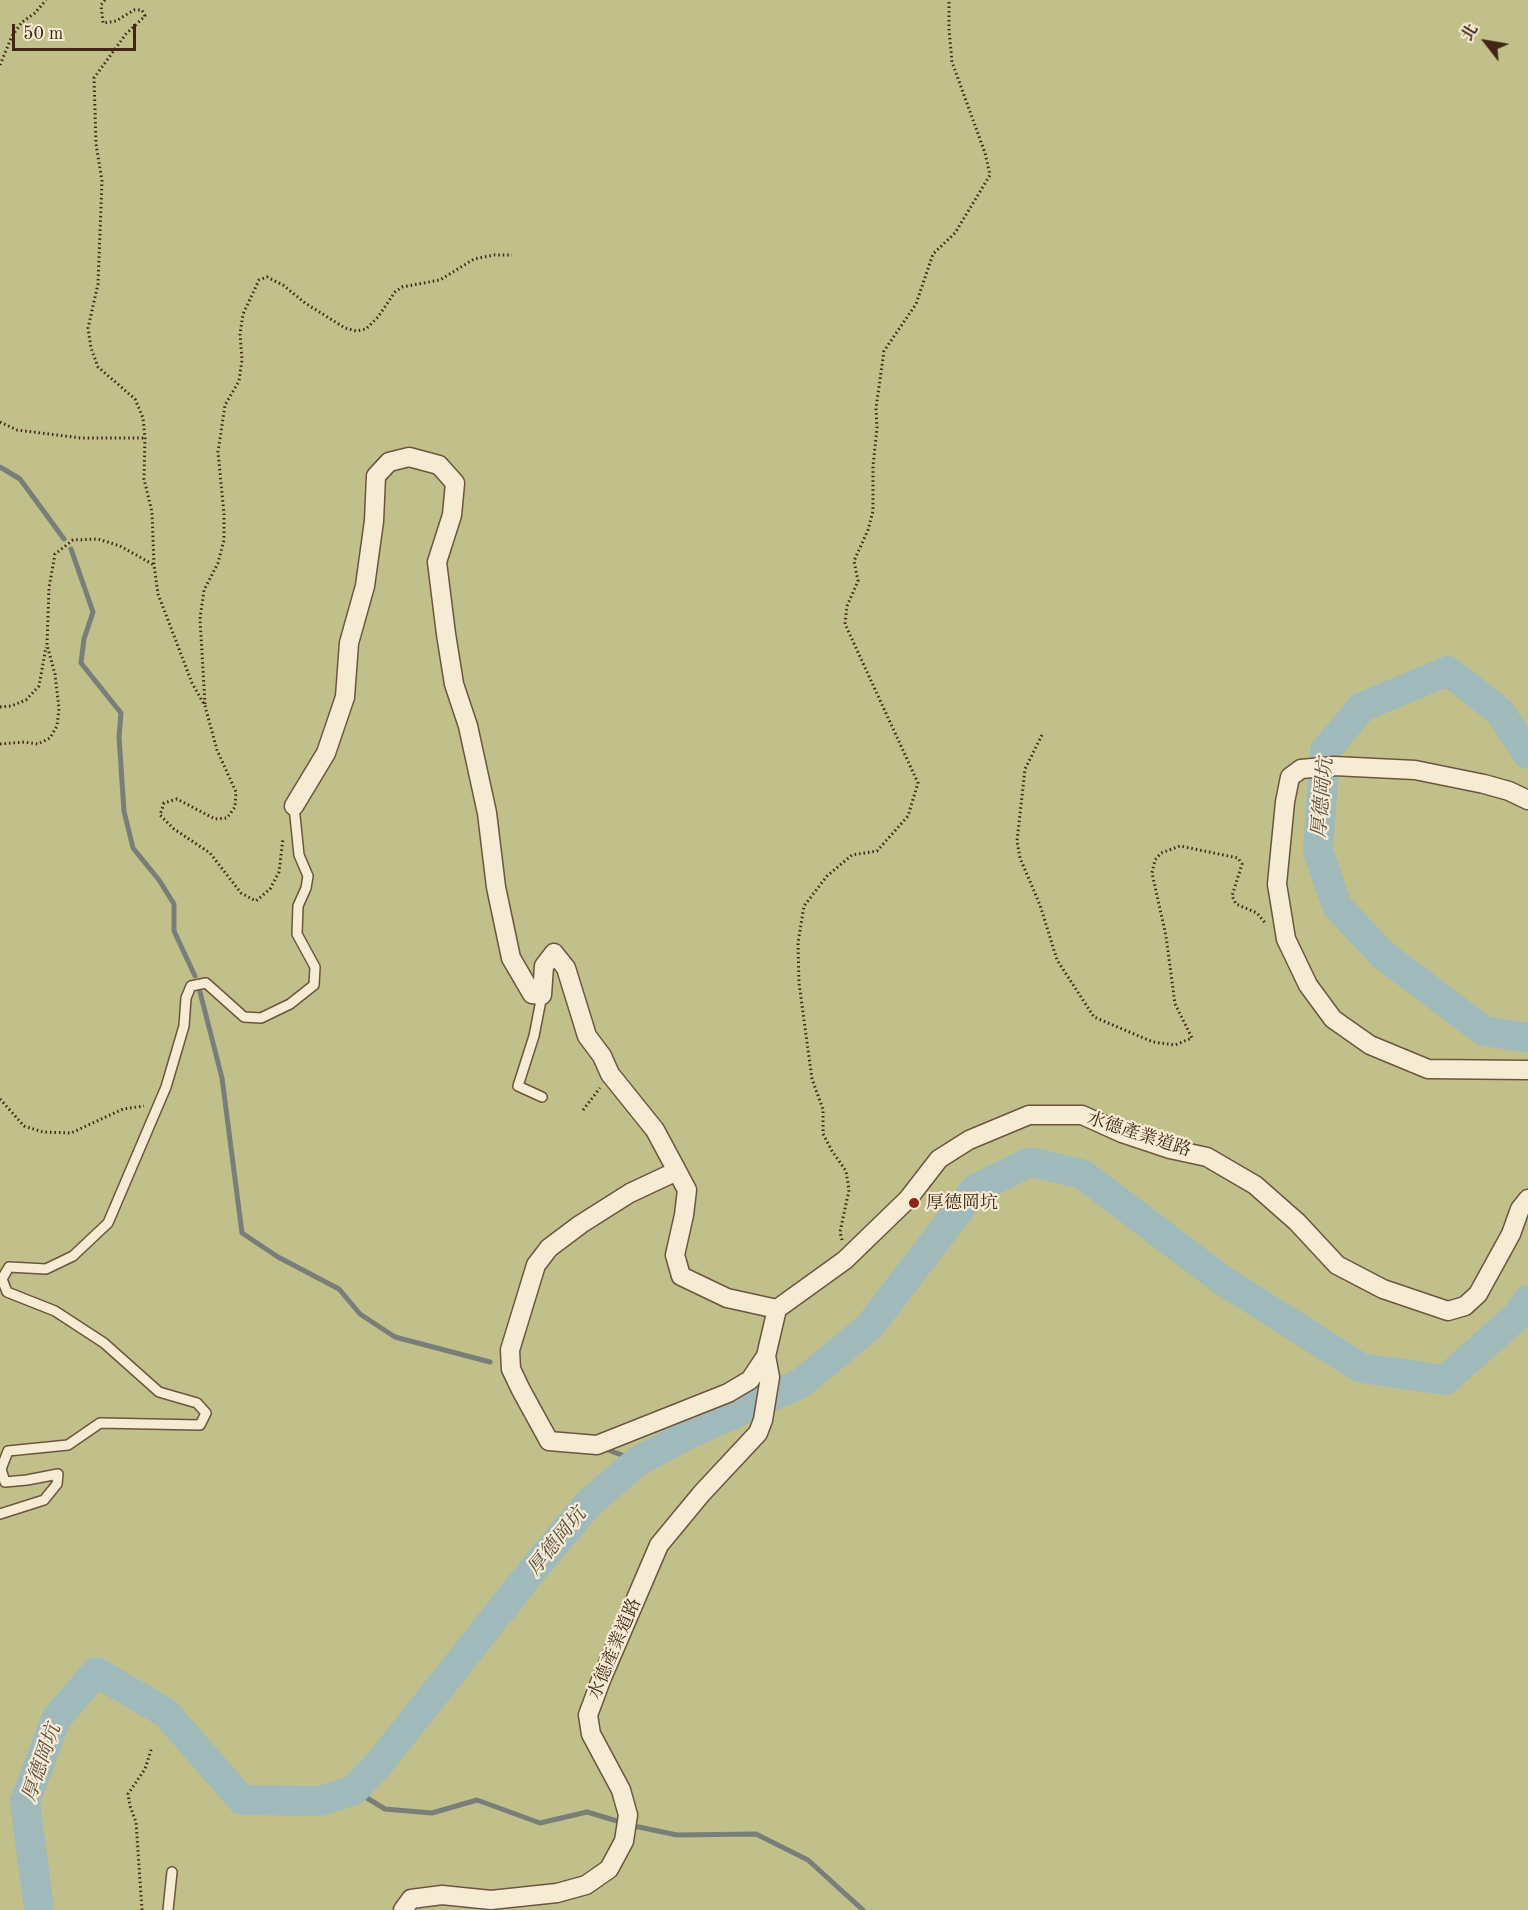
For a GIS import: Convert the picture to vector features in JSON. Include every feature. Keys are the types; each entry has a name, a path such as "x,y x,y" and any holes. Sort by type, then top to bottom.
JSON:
{"street":[{"path":"294,806 326,753 345,697 349,643 366,575 374,521 375,476 389,462 409,458 439,465 455,483 452,515 437,562 454,684 468,726 485,802 496,887 511,958 532,994 542,994 544,966 554,953 566,968 587,1036 602,1056 610,1074 655,1130 687,1190 675,1256 681,1276 728,1298 777,1309 766,1356 750,1380 728,1393 597,1445 549,1441 511,1369 510,1350 536,1265 549,1248 581,1224 630,1193 677,1172"},
{"path":"1528,800 1509,791 1484,784 1416,770 1334,766 1301,769 1290,777 1285,802 1277,884 1286,939 1308,985 1333,1019 1370,1045 1428,1069 1528,1070"},
{"name":"水德產業道路","path":"777,1309 845,1260 908,1199 939,1159 969,1140 1029,1115 1082,1115 1122,1133 1161,1146 1207,1157 1255,1185 1298,1222 1337,1265 1383,1289 1448,1311 1465,1306 1478,1294 1511,1234 1520,1209 1528,1199"},
{"name":"水德產業道路","path":"403,1910 411,1899 442,1895 491,1900 557,1893 586,1885 609,1869 624,1841 628,1815 621,1791 591,1734 588,1714 659,1545 702,1493 758,1433 763,1420 770,1377 766,1356"}],"lane":[{"path":"0,1514 44,1500 57,1484 58,1474 5,1482 1,1469 8,1451 68,1445 100,1423 200,1425 206,1413 198,1403 159,1392 104,1343 55,1311 7,1292 2,1279 9,1267 46,1269 73,1256 108,1223 166,1087 184,1026 186,998 191,986 206,983 244,1017 261,1018 291,1004 314,985 315,967 297,934 298,906 306,888 308,876 299,855 294,806"},
{"path":"542,994 534,1036 518,1086 542,1097"},
{"path":"168,1910 172,1872"}],"path":[{"path":"0,65 12,36 22,22 35,13 46,0"},
{"path":"105,0 101,5 103,23 116,21 134,10 142,10 145,16 126,34 94,78 96,144 102,181 98,284 88,328 91,348 98,367 135,399 143,418 144,479 152,512 154,565 158,594 192,683 205,706"},
{"path":"845,1260 840,1232 849,1190 846,1171 832,1151 824,1134 823,1109 812,1079 799,983 798,943 804,906 827,876 852,855 877,851 908,816 918,783 845,624 847,606 858,581 854,561 868,530 873,511 876,408 884,351 916,303 933,254 955,232 990,175 985,153 952,62 949,0"},
{"path":"284,832 279,872 270,890 256,901 241,893 210,854 174,829 160,815 164,803 177,799 215,819 227,818 235,807 236,792 217,750 205,706 200,619 204,590 218,563 224,540 218,452 225,405 239,381 242,360 240,334 243,314 259,280 267,277 283,285 305,303 345,328 356,331 366,329 395,292 402,287 440,280 474,259 494,255 512,255"},
{"path":"0,422 17,430 81,438 145,438"},
{"path":"0,707 11,706 26,700 39,686 47,645 49,588 55,554 73,540 98,539 120,546 154,565"},
{"path":"0,744 24,742 38,744 50,738 57,726 59,709 55,674 47,645"},
{"path":"1042,735 1025,769 1017,841 1020,858 1040,904 1057,960 1094,1017 1153,1042 1175,1045 1192,1038 1175,1004 1166,936 1152,873 1155,860 1161,853 1180,846 1238,858 1242,864 1232,896 1236,904 1257,913 1270,929 1286,939"},
{"path":"583,1110 610,1074"},
{"path":"0,1099 24,1126 43,1132 71,1133 123,1109 158,1104"},
{"path":"142,1910 136,1822 128,1794 145,1769 152,1747"}],"shaded area":[{"path":"0,0 1528,0 1528,1910 0,1910"}],"waterway":[{"path":"0,467 20,479 64,539"},
{"path":"71,549 93,612 84,639 81,663 121,713 119,737 124,811 133,848 159,880 174,904 174,931 195,976"},
{"name":"厚德岡坑","path":"1528,754 1499,711 1448,671 1362,707 1325,751 1318,851 1337,906 1383,955 1484,1031 1528,1038"},
{"path":"200,992 222,1078 242,1233 278,1257 339,1289 360,1314 395,1337 490,1362"},
{"name":"厚德岡坑","path":"39,1910 25,1802 56,1719 96,1672 166,1713 242,1800 320,1801 354,1790 378,1765 535,1567 589,1503 638,1461 691,1433 801,1383 869,1327 975,1189 1030,1162 1082,1174 1222,1280 1361,1368 1445,1380 1516,1317 1528,1300"},
{"path":"608,1450 638,1461"},
{"path":"354,1790 385,1809 432,1813 477,1800 540,1823 587,1812 617,1821"},
{"path":"634,1826 677,1835 756,1834 808,1860 863,1910"}],"place":[{"name":"厚德岡坑","path":"914,1203"}]}
